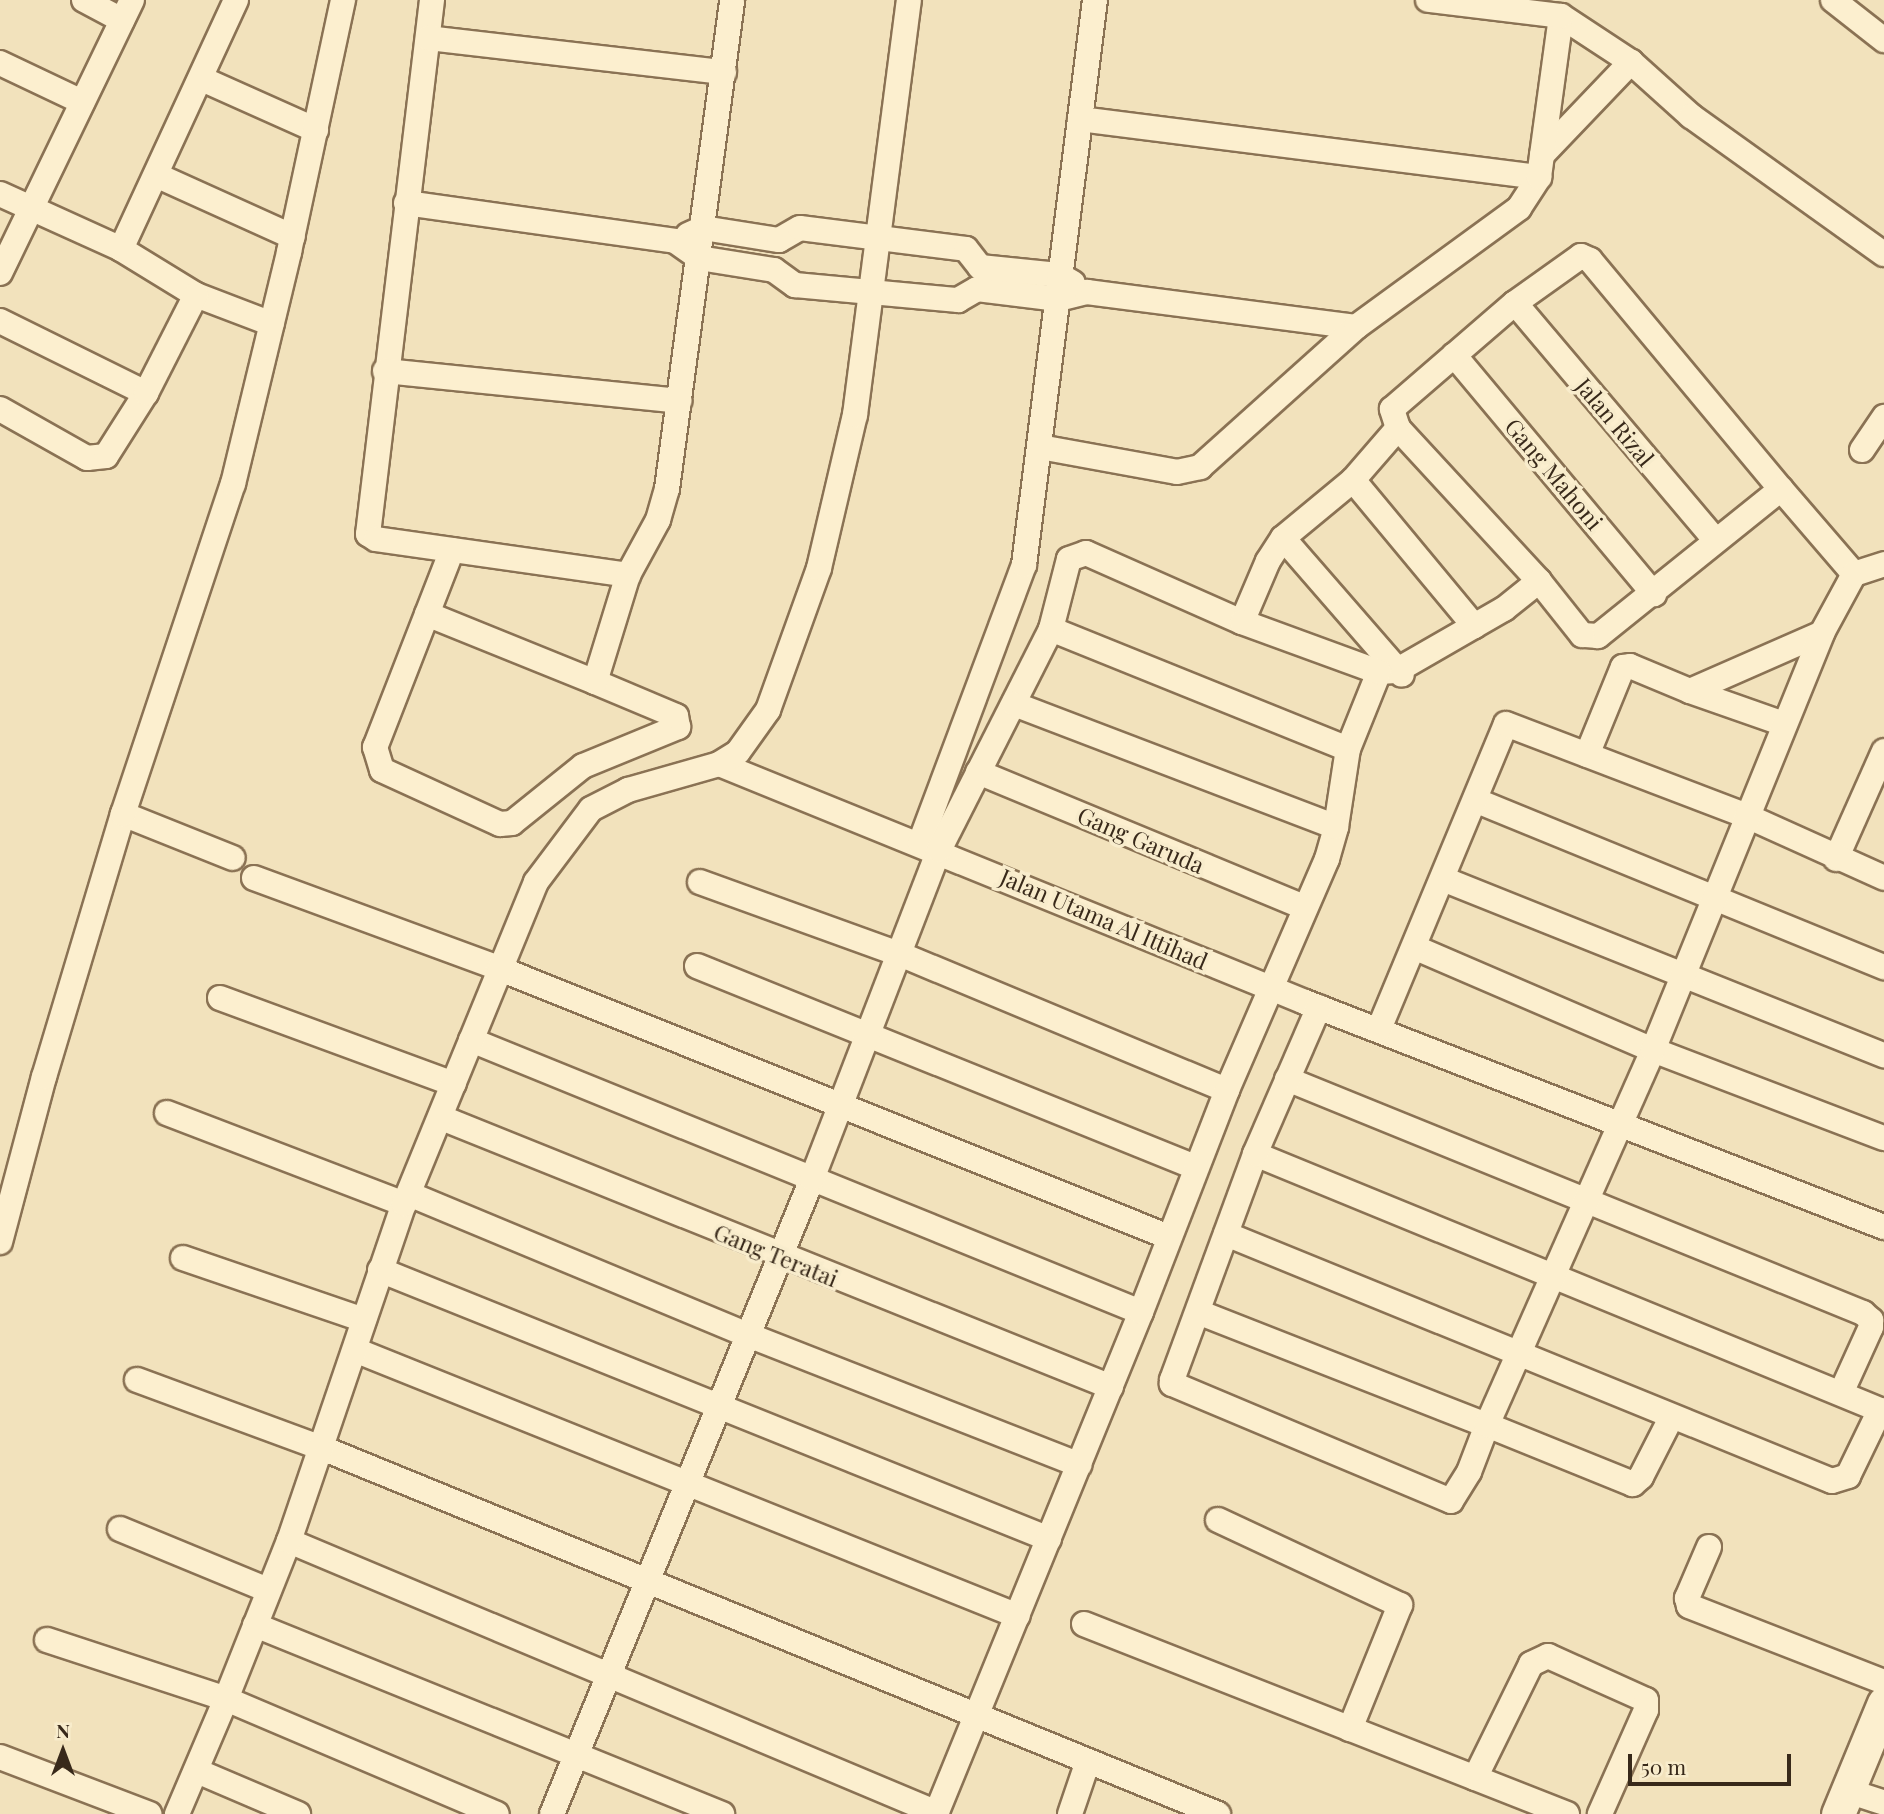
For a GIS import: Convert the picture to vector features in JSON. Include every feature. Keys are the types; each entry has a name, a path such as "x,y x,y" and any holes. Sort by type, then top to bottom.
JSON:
{"main road":[{"path":"1843,1802 1884,1703"}],"street":[{"path":"0,273 29,208 127,10 84,0"},
{"path":"121,249 202,79 236,0"},
{"path":"0,1242 44,1077 123,814 233,484 293,237 343,0"},
{"path":"432,0 385,371 368,534 376,539 628,575"},
{"path":"595,682 628,575 658,520 667,489 732,0"},
{"path":"177,1814 289,1541 380,1270 407,1199 442,1118 498,968 537,882 591,809 628,790 719,764 738,752 768,710 820,568 855,415 909,0"},
{"path":"552,1814 902,955 930,847 1020,576 1040,447 1095,0"},
{"path":"1428,0 1561,16 1631,62 1691,116 1884,254"},
{"path":"1833,0 1884,40"},
{"path":"1541,166 1561,16"},
{"path":"428,38 724,72"},
{"path":"0,62 82,102"},
{"path":"1040,447 1177,472 1200,467 1356,327 1519,208 1541,166 1631,62"},
{"path":"202,79 316,130"},
{"path":"1080,119 1541,166"},
{"path":"156,175 293,237"},
{"path":"0,194 121,249 196,295 272,324"},
{"path":"407,203 675,241 699,258 774,270 795,285 958,300 979,278"},
{"path":"675,241 703,228 779,240 800,228 966,249 979,278"},
{"path":"774,270 779,240"},
{"path":"1782,489 1715,540 1654,594 1590,638 1582,635 1539,581 1398,428 1391,413 1397,400 1515,303 1574,259 1586,256 1782,489 1826,547 1850,571"},
{"path":"979,278 1356,327"},
{"path":"0,409 87,458 101,459 111,451 146,393 196,295"},
{"name":"Jalan Rizal","path":"1515,303 1715,540"},
{"path":"0,321 146,393"},
{"name":"Gang Mahoni","path":"1454,355 1654,594"},
{"path":"385,371 679,401"},
{"path":"1862,450 1884,418"},
{"path":"1242,622 1268,561 1283,538 1353,480 1398,428"},
{"path":"1353,480 1474,626"},
{"path":"1283,538 1392,673"},
{"path":"427,614 676,716 678,727 583,766 524,818 500,824 382,770 376,763 374,747 452,550"},
{"path":"930,847 978,772 1014,704 1051,629 1067,563 1079,552 1242,622 1392,673"},
{"path":"1850,571 1884,564"},
{"path":"1312,1005 1287,1079 1255,1154 1172,1380 1176,1389 1451,1501 1469,1472 1519,1350 1622,1124 1784,724 1850,571"},
{"path":"289,1541 606,1678 936,1814 987,1718 1018,1616 1141,1312 1195,1167 1274,989 1304,907 1327,859 1336,827 1348,749 1392,673 1474,626 1539,581"},
{"path":"1051,629 1348,749"},
{"path":"1690,691 1822,633"},
{"path":"1587,755 1623,667 1630,666 1690,691 1784,724"},
{"path":"1014,704 1336,827"},
{"path":"1379,1029 1416,948 1506,724 1747,816 1836,859 1884,878"},
{"path":"1836,859 1884,751"},
{"name":"Jalan Utama Al Ittihad","path":"719,764 930,847 1312,1005 1884,1227"},
{"name":"Gang Garuda","path":"978,772 1304,907"},
{"path":"1477,801 1884,967"},
{"path":"123,814 233,858"},
{"path":"254,878 498,968 840,1108 1169,1237"},
{"path":"1443,879 1884,1055"},
{"path":"700,882 902,955 1227,1090"},
{"path":"1416,948 1653,1050 1884,1138"},
{"path":"697,966 1195,1167"},
{"path":"220,998 454,1084"},
{"path":"471,1041 1141,1312"},
{"path":"1287,1079 1868,1316 1871,1327 1841,1393"},
{"path":"167,1113 407,1199 1079,1465"},
{"name":"Gang Teratai","path":"442,1118 780,1257 1111,1387"},
{"path":"1226,1234 1519,1350 1671,1418 1838,1483 1847,1476 1882,1410 1255,1154"},
{"path":"184,1258 365,1320"},
{"path":"380,1270 719,1409 1049,1539"},
{"path":"1198,1312 1633,1484 1642,1477 1671,1418"},
{"path":"355,1350 1018,1616"},
{"path":"137,1380 322,1448 1218,1814"},
{"path":"1218,1520 1400,1605 1350,1729"},
{"path":"120,1529 268,1590"},
{"path":"1709,1547 1687,1598 1689,1606 1884,1682"},
{"path":"1084,1624 1475,1779 1542,1810 1567,1814"},
{"path":"255,1625 722,1814"},
{"path":"47,1640 226,1699 496,1814"},
{"path":"1475,1779 1531,1664 1548,1657 1646,1700 1646,1710 1600,1814"},
{"path":"0,1757 149,1814"},
{"path":"1070,1814 1088,1760"},
{"path":"197,1770 298,1814"},
{"path":"1843,1802 1884,1803"}]}
